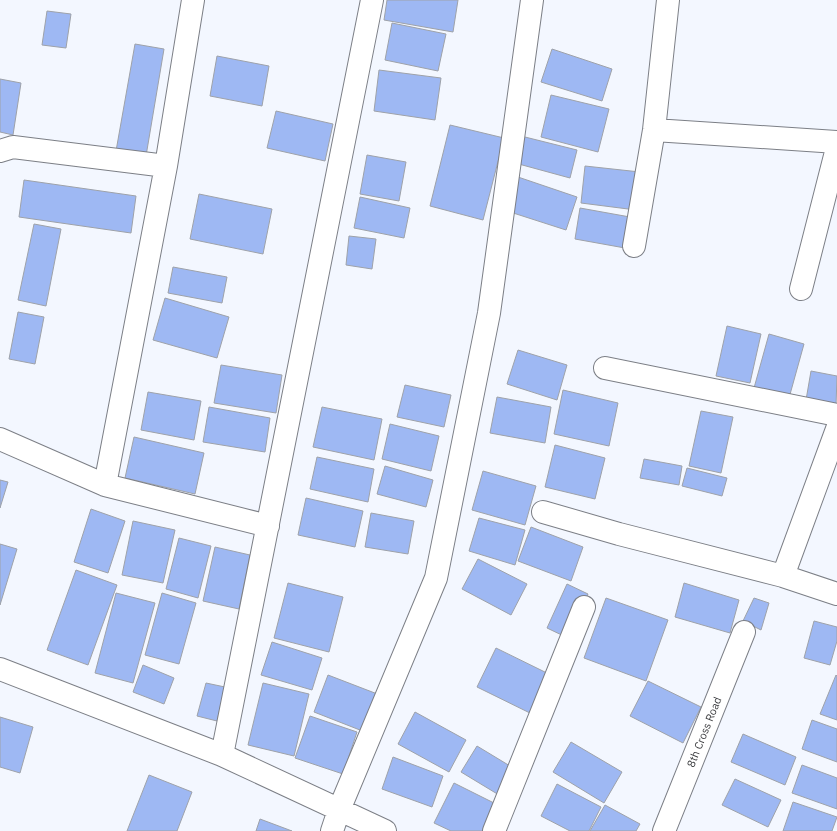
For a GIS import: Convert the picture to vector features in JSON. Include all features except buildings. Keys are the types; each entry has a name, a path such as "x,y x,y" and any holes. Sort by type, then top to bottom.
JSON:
{"street":[{"path":"106,485 166,166 193,0"},
{"path":"222,755 372,0"},
{"path":"332,831 339,810 436,578 490,313 532,0"},
{"path":"634,246 654,130 668,0"},
{"path":"654,130 837,142"},
{"path":"0,151 13,147 166,166"},
{"path":"800,290 837,148"},
{"path":"605,368 837,415"},
{"path":"782,576 837,429"},
{"path":"0,439 106,485 268,526"},
{"path":"543,512 619,534 782,576 837,594"},
{"path":"494,831 584,607"},
{"name":"8th Cross Road","path":"664,831 744,632"},
{"path":"0,669 222,755 385,831"}]}
